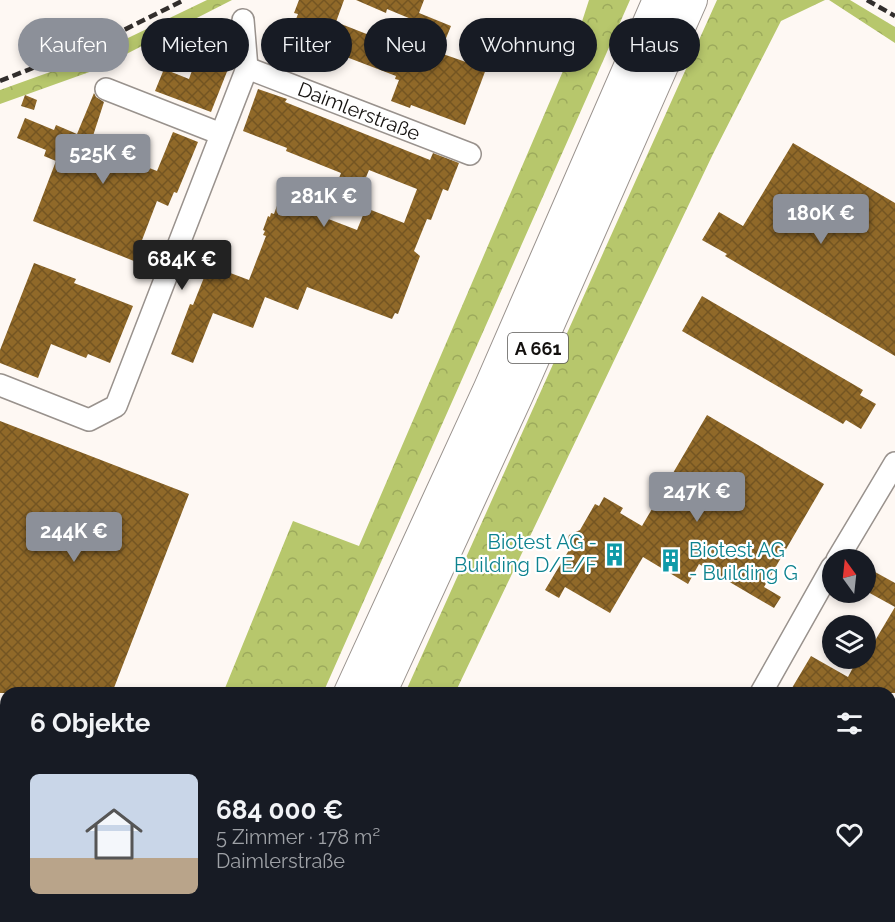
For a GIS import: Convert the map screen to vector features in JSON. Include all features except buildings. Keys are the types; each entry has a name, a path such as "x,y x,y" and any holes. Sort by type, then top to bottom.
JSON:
{"highway":[{"name":"A 661","path":"353,687 490,388 659,0"},
{"name":"A 661","path":"383,687 518,393 691,0"}],"street":[{"name":"Daimlerstraße","path":"249,69 470,154"},
{"path":"0,386 89,420 116,406 245,72"},
{"path":"106,89 221,134"},
{"path":"844,549 895,463"},
{"path":"764,687 822,585"}],"green space":[{"path":"207,0 232,0 197,18 170,18"},
{"path":"589,0 630,0 622,18 609,18 609,47 326,687 225,687 293,521 359,546 563,72 597,72 597,18 583,18"},
{"path":"717,0 825,0 781,21 713,154 458,687 408,687 685,72 700,72 700,38"},
{"path":"829,0 850,0 895,27 895,43"},
{"path":"141,32 141,46 129,53 129,37"},
{"path":"50,72 89,72 0,104 0,90"}],"railway":[{"path":"0,81 106,39 184,0"},
{"path":"867,0 895,16"}],"place":[{"name":"Biotest AG - Building D/E/F","path":"615,554"},
{"name":"Biotest AG - Building G","path":"671,561"}]}
